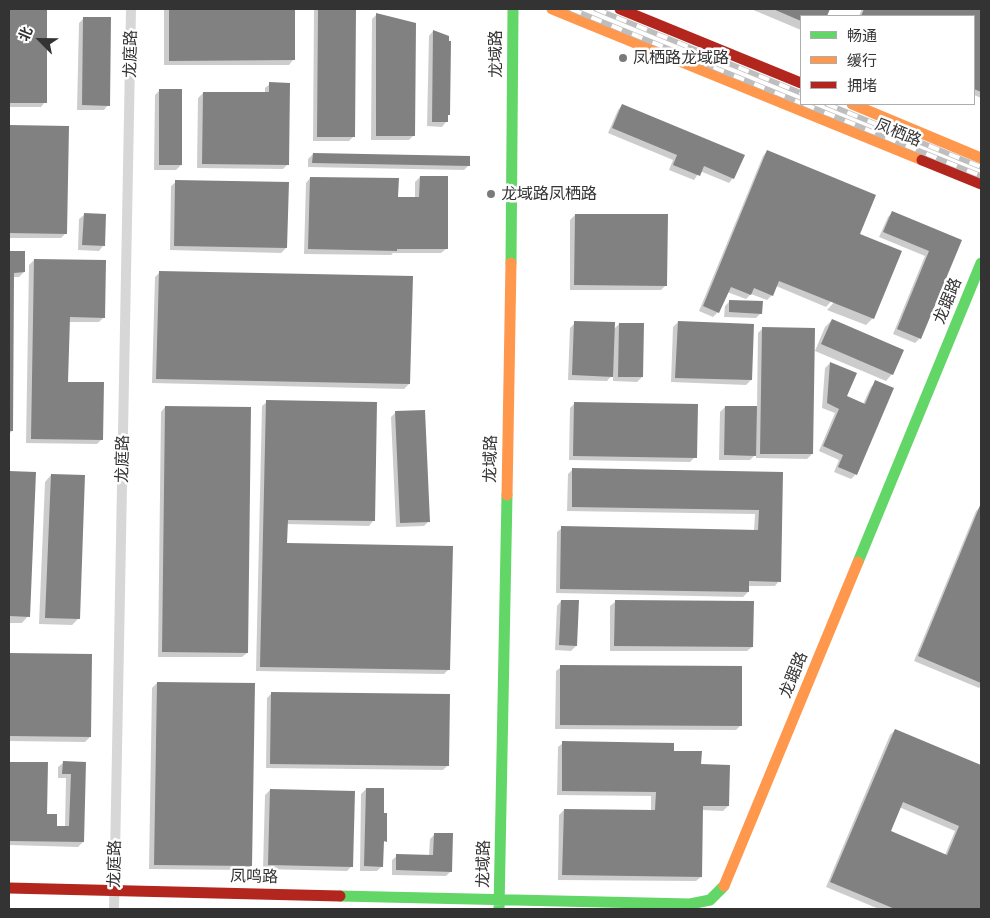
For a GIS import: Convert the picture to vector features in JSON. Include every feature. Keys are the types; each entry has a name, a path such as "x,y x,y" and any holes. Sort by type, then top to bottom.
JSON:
{"street":[{"name":"龙庭路","path":"114,909 131,9"},
{"name":"龙域路","path":"499,904 511,268 513,9"},
{"name":"凤栖路","path":"552,9 565,11 981,184"},
{"path":"620,9 800,83"},
{"name":"凤栖路","path":"854,105 981,158"},
{"name":"龙踞路","path":"499,904 690,904 710,900 725,885 981,263"},
{"name":"凤鸣路","path":"9,888 499,904"}],"building":[{"path":"9,9 47,9 47,103 9,103"},
{"path":"169,9 295,9 295,60 169,61"},
{"path":"318,9 356,9 355,137 317,137"},
{"path":"773,9 830,9 827,15 800,15 800,21"},
{"path":"864,9 981,9 981,92 975,89 975,15 861,15"},
{"path":"376,13 416,23 415,136 376,136"},
{"path":"83,17 111,17 110,106 82,105"},
{"path":"433,30 449,36 449,41 451,41 450,115 448,115 448,122 432,122"},
{"path":"269,82 290,83 289,165 202,164 203,92 269,92"},
{"path":"159,89 182,89 182,165 159,165"},
{"path":"622,104 745,155 734,179 704,166 700,176 673,165 677,155 612,128"},
{"path":"9,125 69,126 67,234 9,233"},
{"path":"767,150 876,195 860,234 902,251 874,319 779,281 773,296 754,288 751,295 731,287 719,313 703,306"},
{"path":"313,153 470,156 470,166 312,163"},
{"path":"420,176 448,176 448,249 397,249 397,251 308,249 310,177 399,178 398,197 419,197"},
{"path":"175,180 289,182 287,248 174,246"},
{"path":"892,211 962,240 921,339 897,329 929,251 883,232"},
{"path":"84,213 106,214 105,246 82,245"},
{"path":"575,214 668,214 667,286 574,285"},
{"path":"9,251 25,251 25,272 14,273 13,431 9,431"},
{"path":"34,259 106,260 105,318 70,317 68,382 104,382 103,440 31,439"},
{"path":"159,271 413,276 410,384 156,379"},
{"path":"729,300 763,301 762,314 729,312"},
{"path":"832,319 904,350 893,375 821,344"},
{"path":"574,321 615,322 613,377 572,375"},
{"path":"678,321 754,324 752,380 675,378"},
{"path":"619,323 644,323 643,377 618,377"},
{"path":"762,327 815,328 813,454 760,454"},
{"path":"830,362 857,373 847,396 865,404 875,380 894,388 857,475 838,467 843,455 823,446 839,409 827,403"},
{"path":"266,400 377,402 375,521 288,520 287,543 453,546 450,670 260,667"},
{"path":"574,402 698,404 697,458 573,456"},
{"path":"165,406 251,407 248,653 162,652"},
{"path":"725,406 757,406 756,456 724,455"},
{"path":"425,410 430,522 400,523 395,411"},
{"path":"572,468 783,472 781,582 749,581 749,592 560,589 561,526 758,530 759,510 572,507"},
{"path":"9,471 36,472 30,617 9,616"},
{"path":"51,474 85,475 80,619 45,618"},
{"path":"981,503 981,683 918,656"},
{"path":"561,600 579,600 577,646 559,645"},
{"path":"615,600 754,601 753,647 614,646"},
{"path":"9,653 92,654 91,737 9,736"},
{"path":"560,665 742,666 742,726 560,725"},
{"path":"157,682 255,683 252,866 154,865"},
{"path":"271,692 450,694 449,766 270,764"},
{"path":"895,729 981,765 981,909 895,909 830,882","holes":["903,802 959,826 947,855 891,831"]},
{"path":"562,741 674,743 674,751 702,751 701,764 730,765 729,806 703,806 702,877 562,875 564,809 655,810 656,792 562,791"},
{"path":"63,761 86,762 84,842 9,841 9,762 48,762 47,814 57,814 57,826 69,826 71,774 62,774"},
{"path":"366,788 384,788 384,813 387,813 387,842 384,841 383,867 364,866"},
{"path":"270,789 355,791 353,867 268,865"},
{"path":"434,833 453,833 452,872 396,870 396,854 433,855"}],"railway":[{"path":"571,9 800,103"},
{"path":"596,9 800,93"},
{"path":"806,105 981,176"},
{"path":"829,105 981,167"}],"traffic: fast":[{"path":"511,263 513,9"},
{"path":"858,562 981,263"},
{"path":"499,909 507,495"},
{"path":"340,896 690,904 710,900 724,886"}],"traffic: slow":[{"path":"552,9 922,160"},
{"path":"854,105 981,158"},
{"path":"507,495 511,263"},
{"path":"724,886 858,562"}],"traffic: jam":[{"path":"620,9 800,83"},
{"path":"922,160 981,184"},
{"path":"9,888 340,896"}],"place":[{"name":"凤栖路龙域路","path":"623,58"},
{"name":"龙域路凤栖路","path":"491,194"}]}
